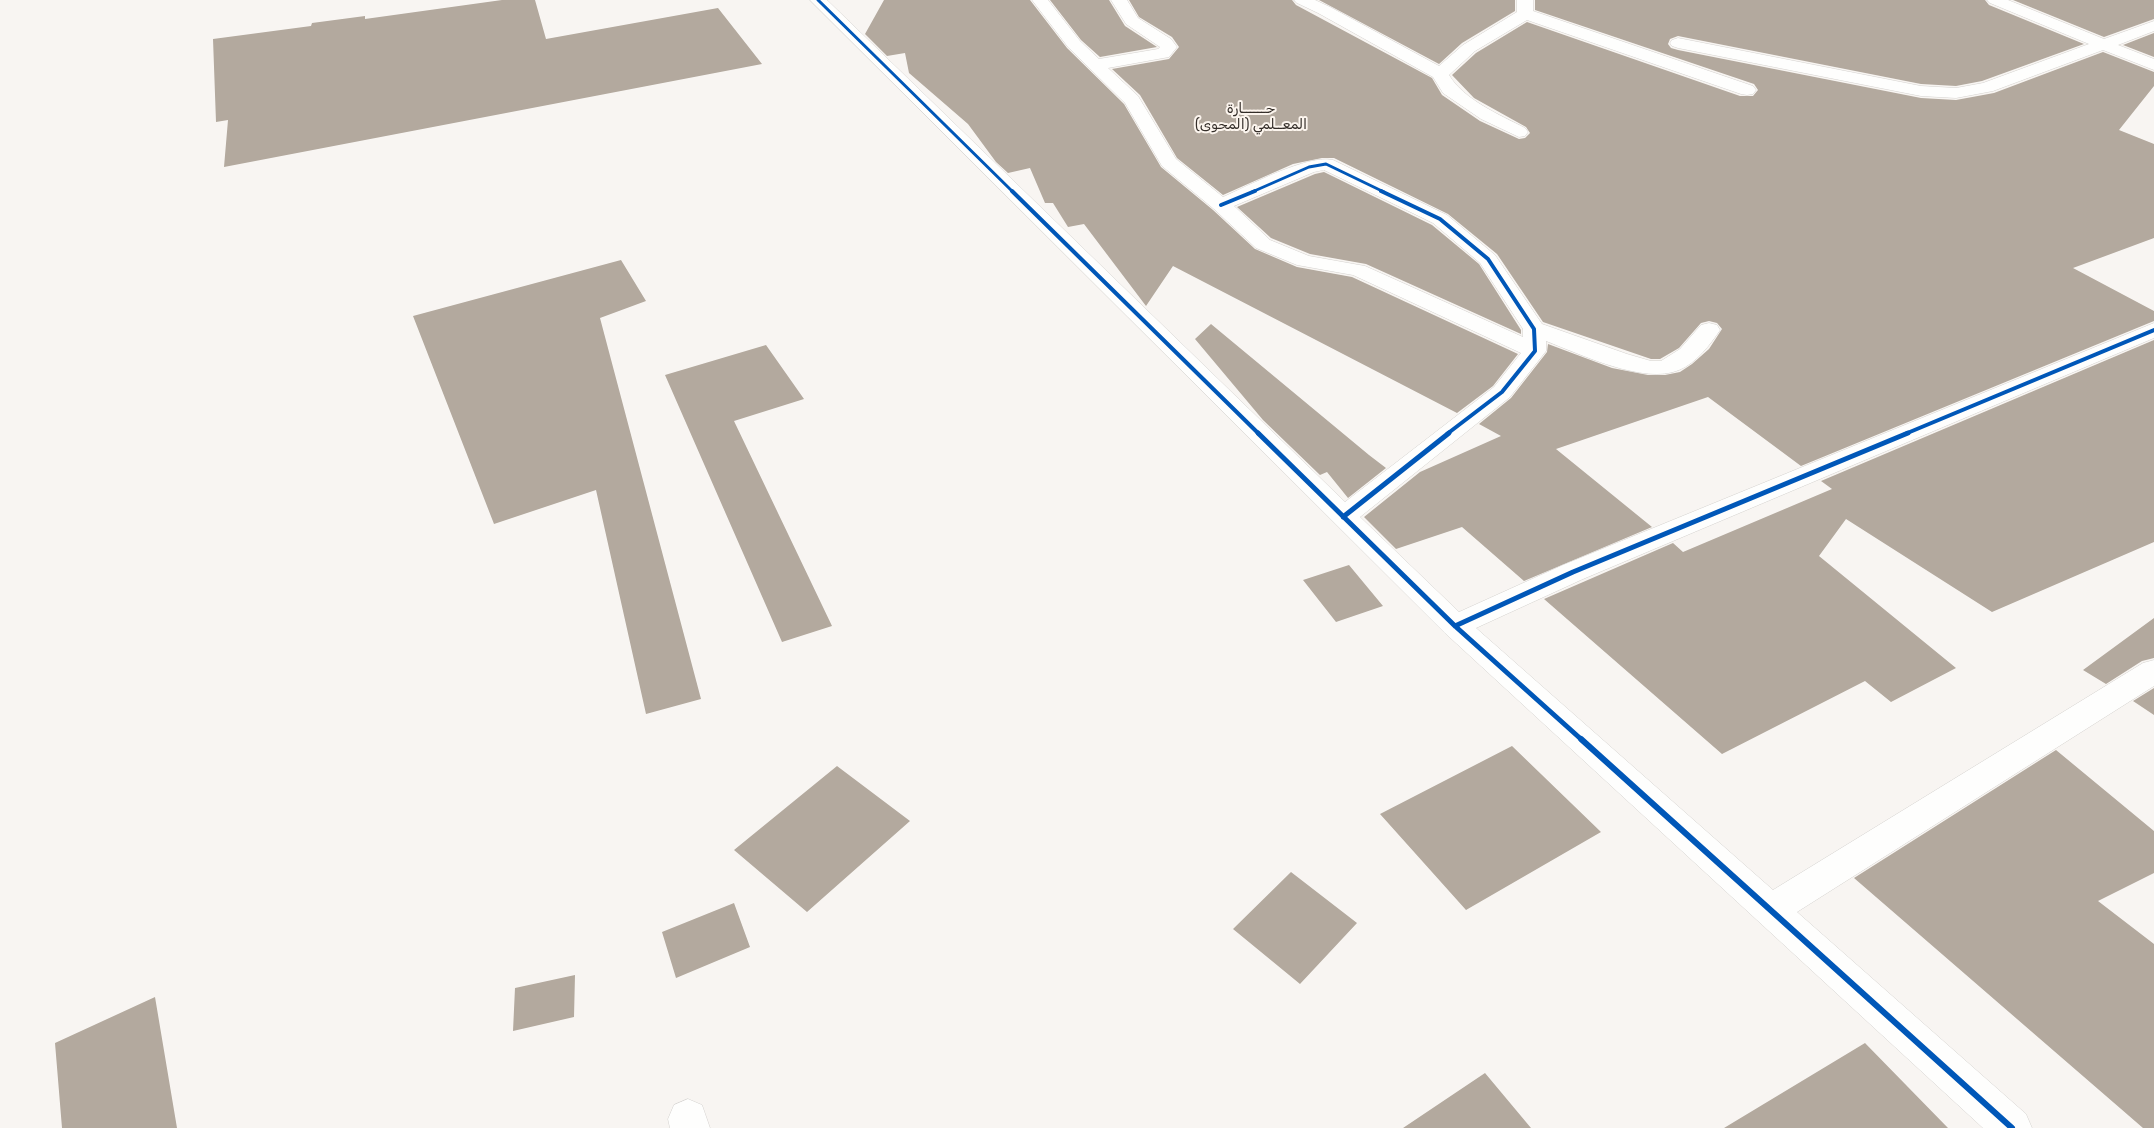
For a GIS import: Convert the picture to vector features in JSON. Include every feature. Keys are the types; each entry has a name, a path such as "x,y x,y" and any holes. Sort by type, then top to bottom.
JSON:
{"street":[{"path":"818,0 1455,626 2012,1128"},
{"path":"1040,0 1074,44 1132,100 1169,162 1221,205 1263,244 1304,261 1358,270 1535,351"},
{"path":"1096,65 1163,52 1169,47 1165,42 1132,22 1119,0"},
{"path":"1302,0 1324,10 1440,74 1449,89 1487,115 1519,132"},
{"path":"1994,0 2154,65"},
{"path":"1440,74 1469,48 1525,7 1747,90"},
{"path":"1678,43 1921,91 1956,93 1987,87 2154,26"},
{"path":"1221,205 1309,167 1326,164 1440,220 1488,260 1534,329 1535,351 1502,392 1453,428 1343,517"},
{"path":"1534,329 1641,366 1662,368 1683,359 1708,330"},
{"path":"1455,626 1573,572 2154,330"},
{"path":"1771,910 2154,671"}],"building":[{"path":"502,0 535,0 546,39 718,8 762,64 224,167 228,120 216,122 213,39 311,26 312,23 365,16 365,19"},
{"path":"884,0 1030,0 1067,48 1124,104 1161,167 1213,210 1255,249 1297,267 1352,277 1518,354 1493,386 1457,413 1173,266 1146,306 1084,224 1068,227 1053,203 1045,203 1030,168 1008,173 996,162 968,124 909,73 905,53 887,56 865,34"},
{"path":"1050,0 1109,0 1125,26 1157,47 1100,57 1081,40"},
{"path":"1129,0 1292,0 1296,5 1432,78 1442,95 1480,121 1519,139 1525,138 1530,133 1526,127 1474,98 1452,75 1476,53 1527,22 1740,96 1753,96 1758,90 1754,84 1535,10 1535,0 1985,0 1989,5 2084,44 1982,81 1956,86 1921,84 1678,36 1670,39 1668,44 1671,48 1678,50 1921,98 1956,100 1994,93 2103,52 2154,72 2154,86 2119,130 2154,144 2154,238 2073,268 2154,311 2154,321 1801,466 1708,397 1556,449 1652,527 1524,581 1462,527 1396,549 1364,517 1420,472 1501,436 1479,424 1511,398 1547,352 1548,344 1612,368 1648,375 1665,375 1680,372 1692,364 1709,349 1722,329 1717,323 1709,321 1701,323 1679,348 1660,359 1651,359 1543,322 1497,254 1448,214 1334,158 1322,158 1293,164 1223,195 1177,158 1140,95 1112,69 1169,59 1179,47 1172,37 1139,17"},
{"path":"1319,0 1515,0 1515,11 1462,43 1439,64"},
{"path":"2013,0 2154,0 2154,19 2104,37"},
{"path":"2154,33 2154,57 2123,45"},
{"path":"1324,172 1432,225 1479,264 1521,330 1521,334 1366,264 1310,254 1271,238 1237,207 1315,174"},
{"path":"621,260 646,301 600,318 701,699 646,714 596,490 494,524 413,316"},
{"path":"1211,324 1386,468 1348,498 1327,472 1320,475 1263,420 1195,339"},
{"path":"2154,340 2154,542 1992,612 1846,519 1819,556 1956,668 1891,702 1865,681 1722,754 1544,599 1673,543 1683,552 1832,489 1821,481"},
{"path":"766,345 804,399 734,421 832,626 782,642 665,375"},
{"path":"1349,565 1383,606 1336,622 1303,580"},
{"path":"2154,618 2154,658 2142,661 2106,684 2083,670"},
{"path":"2154,688 2154,715 2133,701"},
{"path":"1512,746 1601,832 1466,910 1380,814"},
{"path":"2056,750 2154,831 2154,873 2098,901 2154,944 2154,1128 2143,1128 1854,878"},
{"path":"837,766 910,821 807,912 734,850"},
{"path":"1291,872 1357,923 1300,984 1233,929"},
{"path":"734,903 750,947 676,978 662,932"},
{"path":"575,975 574,1017 513,1031 515,988"},
{"path":"155,997 177,1128 62,1128 55,1043"},
{"path":"1865,1043 1948,1128 1724,1128"},
{"path":"1485,1073 1531,1128 1403,1128"}],"cycle path":[{"path":"818,0 1455,626 2012,1128"},
{"path":"1221,205 1309,167 1326,164 1440,219 1488,259 1534,329 1535,351 1502,392 1343,517"},
{"path":"1455,626 1573,572 2154,330"}],"district":[{"name":"حــــــارة المعــلمي (المحوى)","path":"1251,118"}]}
